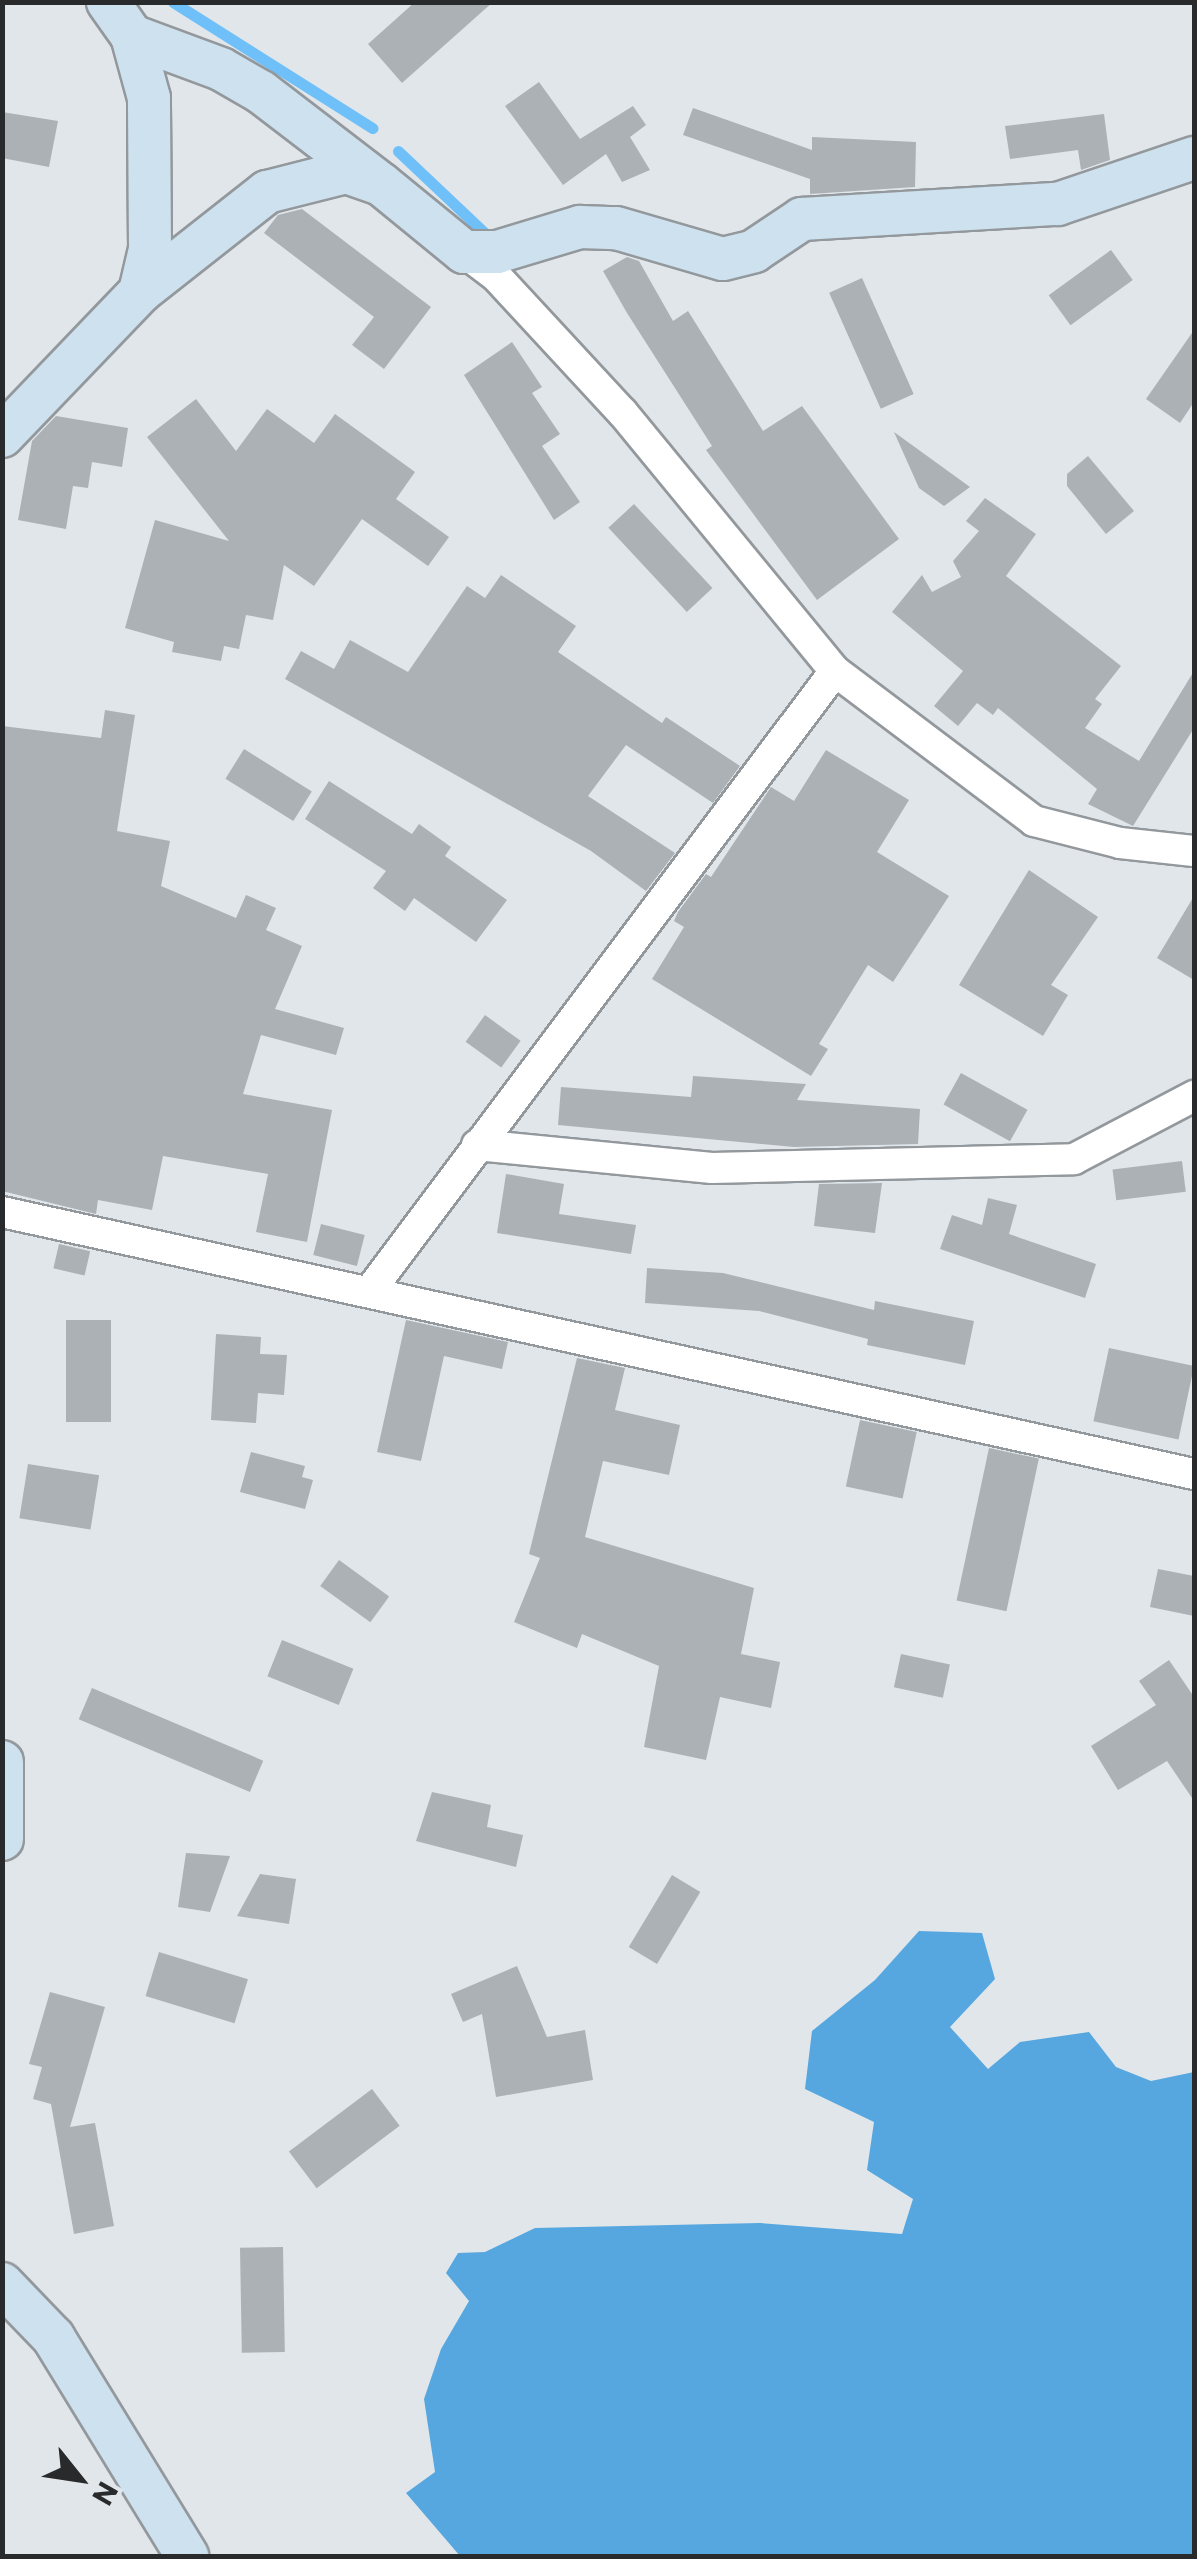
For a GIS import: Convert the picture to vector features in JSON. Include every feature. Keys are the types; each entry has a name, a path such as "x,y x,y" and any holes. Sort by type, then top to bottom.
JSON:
{"street":[{"path":"120,19 261,92 494,275 623,414 835,671 1034,821 1120,842 1194,851"},
{"path":"120,19 150,98 150,249 140,292"},
{"path":"464,252 497,252 544,233 580,227 616,228 723,259 754,250 802,219 1058,204 1194,158"},
{"path":"2,436 140,292 267,192 346,172 381,184"},
{"path":"372,1288 835,671"},
{"path":"477,1145 712,1168 1074,1159 1194,1096"},
{"path":"2,1212 372,1288 1194,1474"},
{"path":"2,1762 2,1839"},
{"path":"2,2284 53,2337 188,2556"}],"shaded area":[{"path":"919,1931 982,1933 995,1979 950,2027 988,2069 1020,2042 1089,2032 1116,2067 1151,2081 1194,2072 1194,2556 460,2556 406,2493 435,2472 424,2399 441,2349 469,2301 446,2273 458,2253 485,2252 535,2228 760,2223 902,2234 913,2199 867,2170 874,2122 805,2089 812,2031 875,1980"}],"building":[{"path":"415,2 493,2 402,83 368,44"},
{"path":"539,82 580,139 633,106 646,125 630,137 650,170 622,182 606,154 563,185 505,106"},
{"path":"693,108 812,150 812,137 916,142 915,187 810,194 810,179 683,135"},
{"path":"2,112 58,121 49,167 2,158"},
{"path":"1104,114 1110,160 1081,170 1078,150 1010,159 1005,126"},
{"path":"302,209 431,307 384,369 352,345 374,317 264,233 278,215"},
{"path":"1111,250 1133,280 1070,325 1049,295"},
{"path":"627,257 639,261 673,321 688,311 763,431 802,406 899,539 817,600 706,450 712,446 603,271"},
{"path":"862,278 914,394 881,409 829,293"},
{"path":"1194,330 1194,402 1180,423 1146,399"},
{"path":"512,342 542,387 532,393 560,434 542,446 580,502 554,520 464,375"},
{"path":"196,399 236,451 267,409 314,443 335,414 415,472 396,499 449,537 428,566 362,519 314,586 284,565 273,620 246,615 239,649 224,646 221,661 172,652 174,642 125,628 155,520 229,541 147,437"},
{"path":"56,416 128,428 122,467 92,462 88,488 73,486 66,529 18,520 32,441"},
{"path":"894,432 970,487 944,506 919,488"},
{"path":"1088,456 1134,511 1106,534 1067,486 1067,474"},
{"path":"985,498 1036,534 1006,576 1121,666 1095,699 1102,704 1085,728 1139,761 1194,671 1194,728 1133,826 1088,804 1097,789 998,708 993,715 977,703 958,726 934,706 963,671 892,612 922,575 932,592 961,577 953,561 979,531 966,521"},
{"path":"634,504 712,588 687,612 608,528"},
{"path":"501,575 576,626 558,652 662,723 666,717 740,766 713,803 626,745 588,796 675,853 646,891 591,851 285,679 301,651 334,669 350,640 408,672 467,586 485,598"},
{"path":"105,710 135,715 117,831 170,841 161,886 236,918 246,895 276,908 266,930 302,946 275,1009 344,1028 336,1055 261,1035 243,1094 332,1110 307,1242 256,1232 268,1174 163,1156 152,1210 98,1200 96,1214 2,1191 2,726 101,738"},
{"path":"244,749 312,791 293,821 225,779"},
{"path":"826,750 909,800 877,852 949,896 893,982 868,965 819,1044 828,1049 811,1076 652,979 684,927 674,921 678,912 706,874 711,877 771,787 794,801"},
{"path":"329,781 412,834 419,824 451,847 445,856 507,900 476,942 414,898 405,911 373,888 386,871 305,819"},
{"path":"1029,870 1098,917 1051,985 1068,995 1043,1036 959,985"},
{"path":"1194,896 1194,980 1157,958"},
{"path":"485,1015 521,1041 501,1068 466,1042"},
{"path":"961,1073 1027,1110 1010,1141 944,1104"},
{"path":"693,1076 806,1084 797,1100 920,1109 918,1144 794,1147 558,1125 561,1087 691,1097"},
{"path":"1182,1161 1186,1192 1116,1200 1113,1170"},
{"path":"506,1174 564,1184 559,1214 636,1225 631,1254 497,1233"},
{"path":"882,1183 875,1233 814,1226 819,1184"},
{"path":"988,1198 1017,1205 1009,1234 1096,1264 1085,1298 940,1249 952,1215 982,1225"},
{"path":"321,1224 365,1235 357,1266 313,1255"},
{"path":"59,1244 90,1251 85,1276 53,1268"},
{"path":"647,1268 723,1273 874,1310 875,1301 974,1321 965,1365 867,1345 868,1339 759,1311 645,1303"},
{"path":"66,1320 111,1320 111,1422 66,1422"},
{"path":"406,1320 508,1342 502,1369 444,1356 421,1461 377,1452"},
{"path":"216,1334 261,1337 260,1354 287,1355 284,1395 258,1393 256,1423 211,1420"},
{"path":"1109,1348 1194,1366 1179,1439 1093,1421"},
{"path":"577,1358 625,1368 615,1410 680,1425 669,1475 603,1461 585,1537 754,1588 741,1654 780,1662 771,1708 720,1697 706,1760 644,1747 659,1666 582,1634 577,1648 514,1622 540,1558 529,1554"},
{"path":"860,1420 917,1432 903,1499 846,1487"},
{"path":"989,1448 1039,1459 1006,1611 957,1601"},
{"path":"251,1452 305,1466 302,1477 313,1480 305,1509 240,1492"},
{"path":"28,1464 99,1475 91,1530 19,1518"},
{"path":"339,1560 389,1596 370,1622 320,1586"},
{"path":"1158,1569 1194,1576 1194,1616 1150,1607"},
{"path":"282,1640 353,1669 339,1705 267,1676"},
{"path":"901,1654 950,1664 943,1698 894,1687"},
{"path":"1169,1660 1194,1697 1194,1801 1167,1761 1118,1790 1091,1746 1156,1705 1139,1681"},
{"path":"92,1688 263,1761 250,1792 79,1719"},
{"path":"432,1792 491,1805 487,1827 523,1835 516,1867 416,1841"},
{"path":"186,1853 230,1856 210,1912 178,1907"},
{"path":"260,1874 296,1879 289,1924 237,1916"},
{"path":"672,1875 700,1892 657,1964 629,1947"},
{"path":"159,1952 248,1979 234,2023 146,1996"},
{"path":"517,1966 547,2037 585,2030 593,2080 496,2097 482,2014 463,2022 451,1994"},
{"path":"50,1992 105,2007 70,2127 95,2123 114,2226 74,2234 51,2104 33,2099 42,2067 29,2064"},
{"path":"372,2089 400,2126 317,2188 289,2152"},
{"path":"283,2247 285,2352 242,2353 240,2248"}],"waterway":[{"path":"173,2 372,128"},
{"path":"398,151 488,236"}]}
